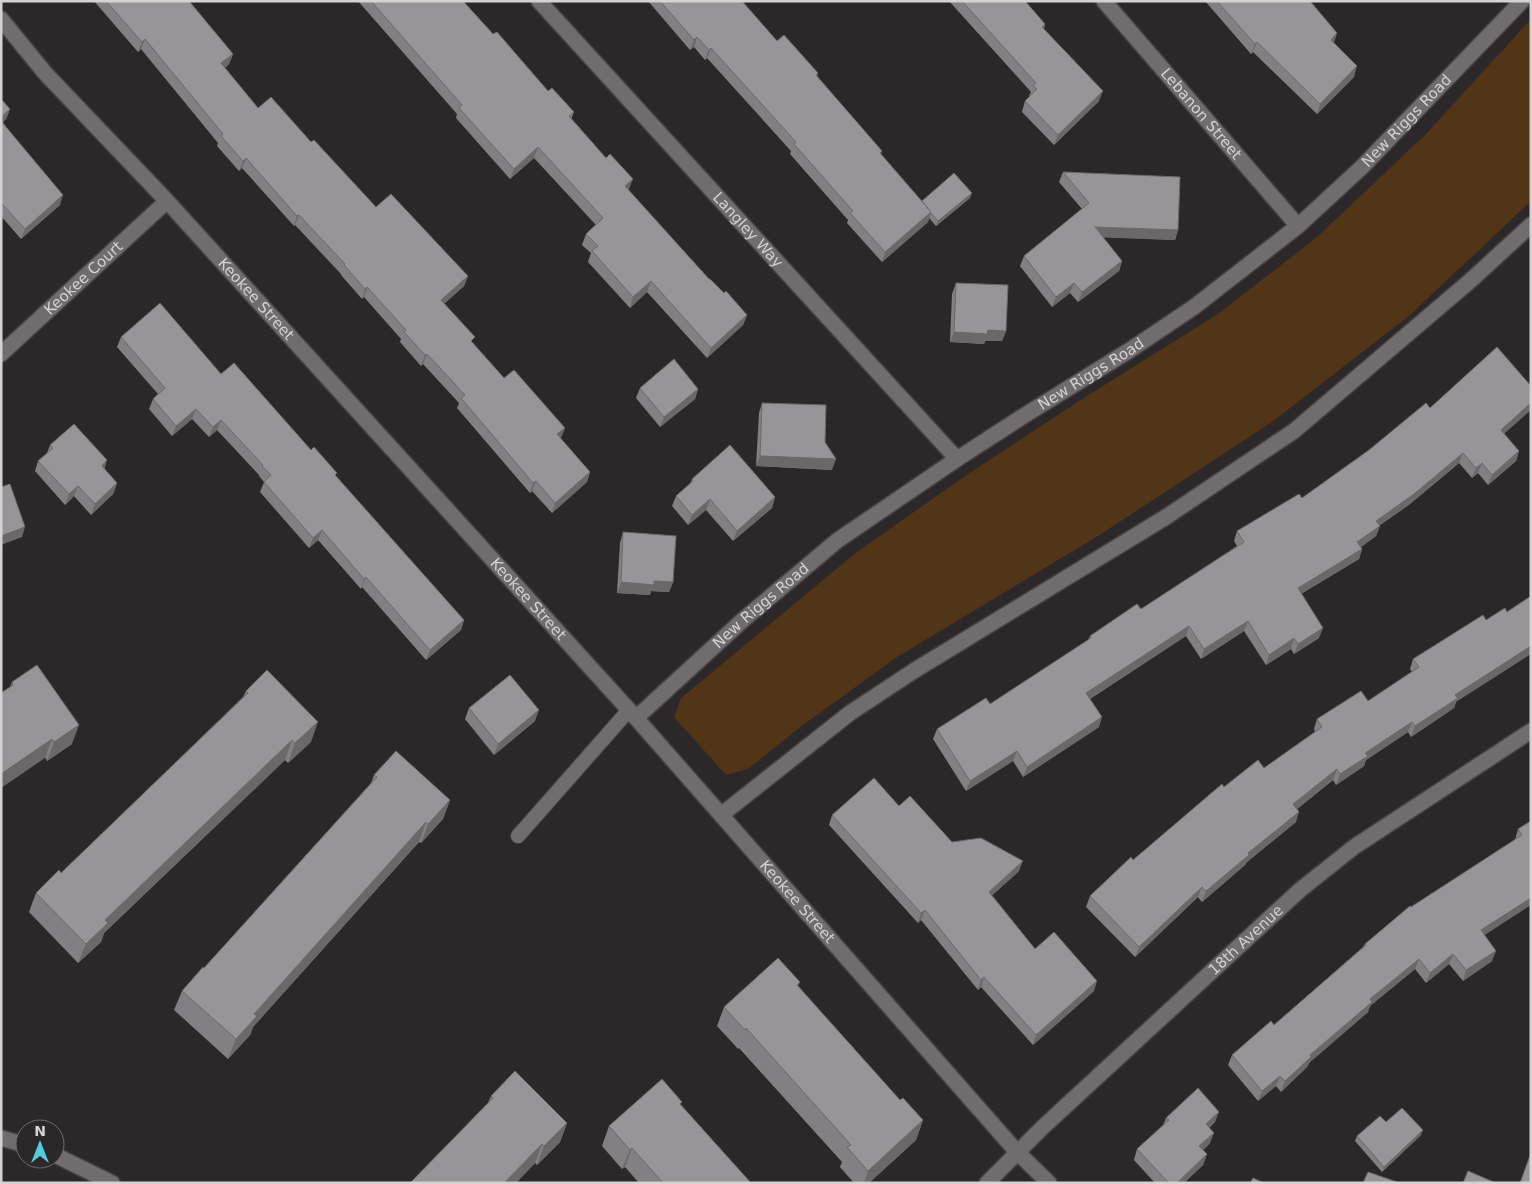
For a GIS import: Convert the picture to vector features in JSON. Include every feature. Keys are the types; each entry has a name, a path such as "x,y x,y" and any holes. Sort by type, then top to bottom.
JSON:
{"street":[{"name":"Langley Way","path":"538,1 957,459"},
{"name":"Lebanon Street","path":"1104,1 1298,226"},
{"name":"New Riggs Road","path":"632,714 838,540 1024,415 1130,350 1194,307 1298,226 1362,167 1522,1"},
{"name":"Keokee Street","path":"1,19 45,73 167,201 632,714 1016,1152 1049,1183"},
{"name":"Keokee Court","path":"1,354 167,201"},
{"path":"721,815 850,713 912,672 1166,517 1294,431 1463,288 1531,225"},
{"name":"18th Avenue","path":"987,1183 1016,1152 1300,890 1354,847 1531,731"},
{"path":"1,1138 15,1142"},
{"path":"65,1160 112,1183"}],"lane":[{"path":"518,836 632,714"}],"shaded area":[{"path":"1531,19 1531,201 1409,316 1272,422 1098,536 897,657 799,728 748,769 726,775 674,717 681,698 857,552 968,474 1090,394 1218,314 1316,238 1426,134"}],"building":[{"path":"106,1 189,1 233,54 221,63 258,108 271,97 311,142 314,140 376,207 391,194 468,276 441,300 475,337 471,341 504,378 514,370 565,428 557,434 590,472 555,503 536,481 533,483 461,398 465,395 427,354 425,355 404,332 406,330 367,287 365,289 345,264 299,215 297,216 246,158 243,161 145,39 142,42"},
{"path":"371,1 463,1 493,34 497,32 548,91 552,88 574,112 569,116 606,158 610,154 633,179 625,186 709,279 724,293 726,291 747,315 711,348 651,281 633,297 592,251 598,246 586,234 603,218 538,147 514,169 459,108 462,105"},
{"path":"660,1 742,1 777,41 784,35 818,73 816,75 882,151 880,153 931,212 885,252 850,213 853,211 794,144 796,142 711,48 709,50 697,37 694,40"},
{"path":"962,1 1025,1 1045,24 1042,27 1103,91 1058,135 1025,101 1037,89 1033,86 1036,83"},
{"path":"1217,1 1310,1 1337,33 1331,40 1357,66 1320,104 1257,42 1255,44"},
{"path":"1,99 10,109 1,117"},
{"path":"1,121 63,195 25,229 1,203"},
{"path":"1063,172 1180,177 1178,230 1095,227 1122,261 1082,292 1074,283 1056,297 1024,256 1089,203"},
{"path":"954,173 972,193 938,221 922,201"},
{"path":"956,283 1008,285 1006,331 988,330 987,334 954,332"},
{"path":"160,303 221,374 234,363 311,450 314,447 337,473 335,475 464,620 430,650 366,577 364,579 322,530 313,538 264,482 271,475 221,420 213,427 196,409 176,426 153,399 165,388 121,337"},
{"path":"1497,347 1531,386 1531,403 1501,430 1519,451 1492,475 1482,463 1476,468 1463,453 1414,494 1376,521 1380,526 1357,542 1362,549 1298,588 1323,628 1298,644 1294,638 1269,655 1248,621 1204,649 1189,626 1086,693 1102,717 1027,767 1017,751 970,781 937,729 986,698 990,704 1091,638 1090,636 1137,604 1141,609 1244,542 1237,531 1299,494 1302,498 1369,450 1426,403 1430,408"},
{"path":"674,359 698,389 664,417 640,388"},
{"path":"762,403 826,405 825,442 836,459 760,456"},
{"path":"74,424 107,460 102,466 117,483 95,504 78,486 69,494 38,461 53,448 50,445"},
{"path":"730,445 775,497 737,531 710,499 692,515 676,496"},
{"path":"10,484 25,527 1,536 1,487"},
{"path":"623,532 676,536 673,582 654,581 654,585 621,582"},
{"path":"1531,596 1531,646 1455,695 1458,698 1415,726 1412,722 1365,753 1368,756 1340,774 1337,769 1293,804 1299,812 1248,853 1249,855 1206,891 1202,887 1139,947 1090,896 1131,857 1133,860 1222,784 1224,787 1258,760 1264,768 1322,727 1317,719 1361,691 1368,701 1419,667 1413,659 1483,615 1486,620 1505,608 1507,612"},
{"path":"37,665 79,725 54,742 52,739 1,774 1,693 13,685 12,682"},
{"path":"267,670 318,722 295,743 292,740 105,920 108,923 86,944 36,893 59,870 61,873 248,693 246,691"},
{"path":"510,675 539,710 498,744 469,708"},
{"path":"396,751 450,800 428,824 426,822 254,1014 257,1016 236,1039 182,991 377,777 374,775"},
{"path":"874,778 899,806 910,796 952,842 981,838 1023,861 989,892 1035,949 1054,932 1097,981 1036,1035 984,977 981,980 925,910 921,913 832,815"},
{"path":"1531,821 1531,898 1481,930 1496,951 1466,970 1453,954 1430,973 1419,959 1370,999 1372,1002 1310,1055 1311,1057 1285,1081 1280,1076 1262,1091 1232,1055 1271,1021 1274,1025 1410,906 1522,835 1518,829"},
{"path":"778,958 800,982 797,985 900,1100 903,1098 923,1120 868,1171 847,1147 851,1145 746,1028 745,1030 724,1007"},
{"path":"515,1071 567,1123 544,1146 542,1144 504,1183 410,1183 493,1098 491,1096"},
{"path":"662,1079 682,1102 680,1104 751,1183 663,1183 632,1148 630,1150 609,1126"},
{"path":"1198,1088 1219,1112 1206,1124 1214,1133 1199,1146 1207,1154 1177,1183 1169,1183 1137,1149 1169,1120 1166,1118"},
{"path":"1402,1108 1423,1130 1384,1167 1357,1136 1380,1116 1386,1122"},
{"path":"1531,1153 1531,1183 1520,1183"},
{"path":"1468,1171 1496,1183 1463,1183"},
{"path":"1368,1172 1400,1183 1363,1183"},
{"path":"1253,1178 1264,1183 1250,1183"}]}
